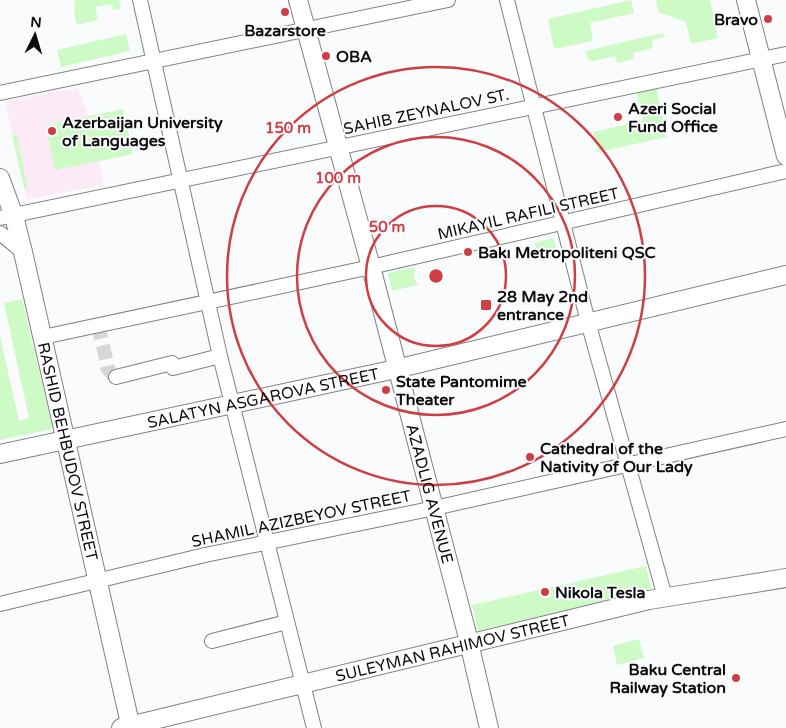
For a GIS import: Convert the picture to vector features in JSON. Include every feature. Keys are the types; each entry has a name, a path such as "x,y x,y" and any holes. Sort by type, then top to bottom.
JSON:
{"main road":[{"name":"AZADLIG AVENUE","path":"298,0 340,147 396,369 469,643 489,728"},
{"path":"746,0 786,156"},
{"name":"RASHID BEHBUDOV STREET","path":"0,178 7,217 23,252 43,337 127,727"},
{"name":"SALATYN ASGAROVA STREET","path":"0,454 232,406 396,369 786,275"},
{"name":"SULEYMAN RAHIMOV STREET","path":"127,727 664,597 786,578"}],"street":[{"path":"140,0 220,356 314,728"},
{"path":"0,93 305,28 448,0"},
{"path":"507,0 588,322 664,597"},
{"name":"SAHIB ZEYNALOV ST.","path":"7,217 180,179 786,54"},
{"name":"MIKAYIL RAFILI STREET","path":"43,337 371,267 786,171"},
{"path":"0,233 23,252"},
{"path":"116,377 172,363 173,368 220,356"},
{"name":"SHAMIL AZIZBEYOV STREET","path":"0,604 205,555 434,508 786,429"},
{"path":"212,641 287,622"}],"shaded area":[{"name":"Azerbaijan University of Languages","path":"78,88 89,116 104,185 27,199 5,101"}],"green space":[{"path":"75,0 119,0 121,9 113,10 111,4 95,7 98,20 77,25 74,14"},
{"path":"631,0 634,13 590,23 593,41 554,49 548,19"},
{"path":"656,0 710,0 718,38 691,44 686,22 658,12"},
{"path":"663,33 664,37 652,40 653,48 633,53 634,59 617,63 616,56 594,61 588,60 585,51"},
{"path":"126,34 130,51 61,67 57,50"},
{"path":"656,86 667,137 598,152 593,132 643,121 636,90"},
{"path":"123,109 133,154 55,170 46,125"},
{"path":"12,135 17,135 28,190 24,188"},
{"path":"554,238 558,257 539,261 535,243"},
{"path":"415,267 414,277 418,285 392,291 388,273"},
{"path":"22,299 53,429 0,440 0,336 19,421 29,418 4,303"},
{"path":"646,566 652,591 478,631 472,605"},
{"path":"639,639 644,658 617,665 613,646"}],"tunnel":[{"path":"98,325 109,371 104,375"}],"place":[{"name":"Bazarstore","path":"285,12"},
{"name":"Bravo","path":"768,19"},
{"name":"OBA","path":"326,56"},
{"name":"Azeri Social Fund Office","path":"618,117"},
{"name":"Azerbaijan University of Languages","path":"52,131"},
{"name":"Bakı Metropoliteni QSC","path":"468,252"},
{"name":"28 May 2nd entrance","path":"486,305"},
{"name":"State Pantomime Theater","path":"386,390"},
{"name":"Cathedral of the Nativity of Our Lady","path":"530,457"},
{"name":"Nikola Tesla","path":"545,592"},
{"name":"Baku Central Railway Station","path":"736,678"}]}
